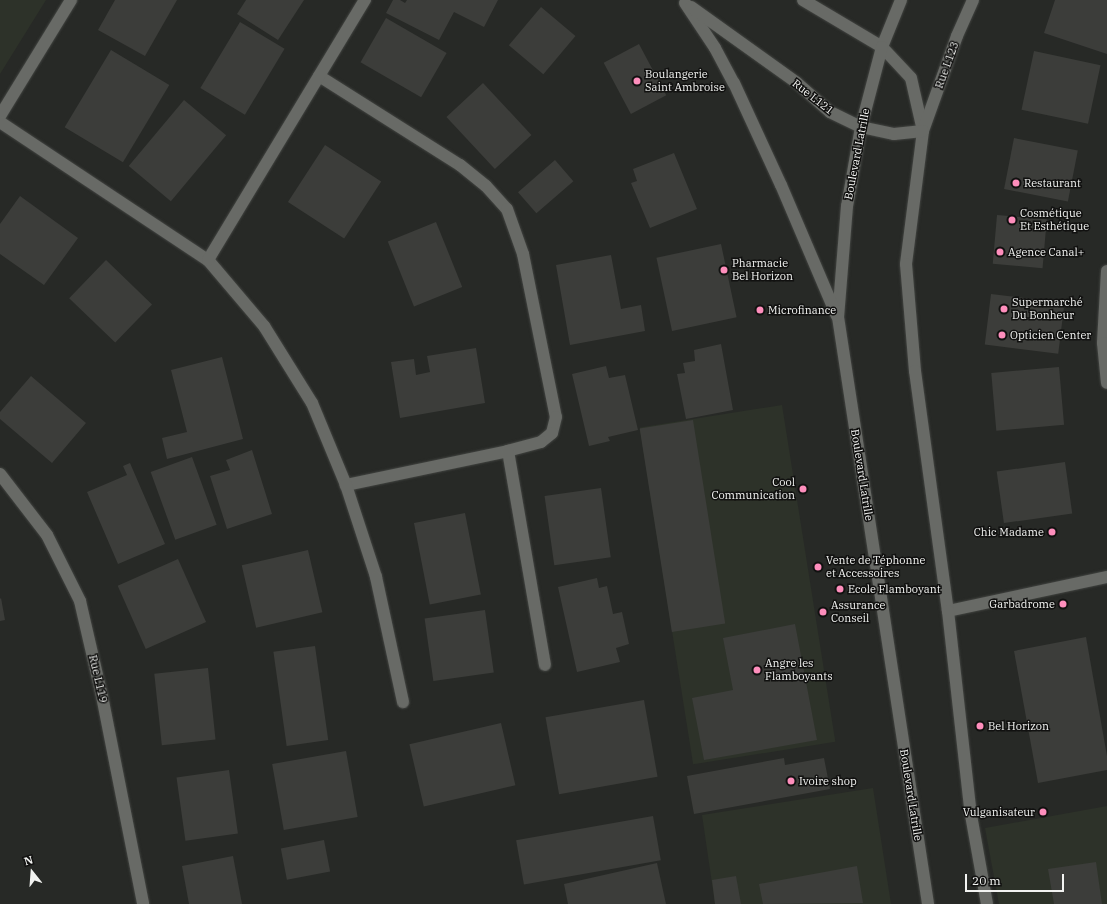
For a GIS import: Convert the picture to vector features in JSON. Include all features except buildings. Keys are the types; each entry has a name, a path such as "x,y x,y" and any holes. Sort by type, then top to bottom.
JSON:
{"street":[{"path":"0,116 71,0"},
{"path":"208,260 365,0"},
{"path":"803,0 882,47 910,78 923,131 906,264 915,371 948,611 971,815 987,904"},
{"path":"882,47 901,0"},
{"name":"Rue L123","path":"923,131 957,36 973,0"},
{"path":"683,1 715,48 734,83 782,185 838,317"},
{"name":"Rue L121","path":"683,1 797,83 830,112 861,127 894,134 923,131"},
{"name":"Boulevard Latrille","path":"882,47 861,127 847,206 838,317 928,904"},
{"path":"319,76 460,164 486,186 507,209 523,254 556,417 552,433 541,442 508,451 346,485"},
{"path":"0,122 208,260 264,326 312,403 346,485 376,577 403,702"},
{"path":"1107,271 1105,343 1107,383"},
{"path":"508,451 546,665"},
{"name":"Rue L119","path":"0,474 47,535 80,601 102,696 143,904"},
{"path":"948,611 1107,577"}],"shaded area":[{"path":"0,0 46,0 0,74"},
{"path":"782,405 835,742 693,764 640,428"},
{"path":"873,788 891,904 715,904 702,815"},
{"path":"1107,806 1107,904 999,904 985,828"}],"place":[{"name":"Boulangerie Saint Ambroise","path":"637,81"},
{"name":"Restaurant","path":"1016,183"},
{"name":"Cosmétique Et Esthétique","path":"1012,220"},
{"name":"Agence Canal+","path":"1000,252"},
{"name":"Pharmacie Bel Horizon","path":"724,270"},
{"name":"Supermarché Du Bonheur","path":"1004,309"},
{"name":"Microfinance","path":"760,310"},
{"name":"Opticien Center","path":"1002,335"},
{"name":"Cool Communication","path":"803,489"},
{"name":"Chic Madame","path":"1052,532"},
{"name":"Vente de Téphonne et Accessoires","path":"818,567"},
{"name":"Ecole Flamboyant","path":"840,589"},
{"name":"Garbadrome","path":"1063,604"},
{"name":"Assurance Conseil","path":"823,612"},
{"name":"Angre les Flamboyants","path":"757,670"},
{"name":"Bel Horizon","path":"980,726"},
{"name":"Ivoire shop","path":"791,781"},
{"name":"Vulganisateur","path":"1043,812"}]}
